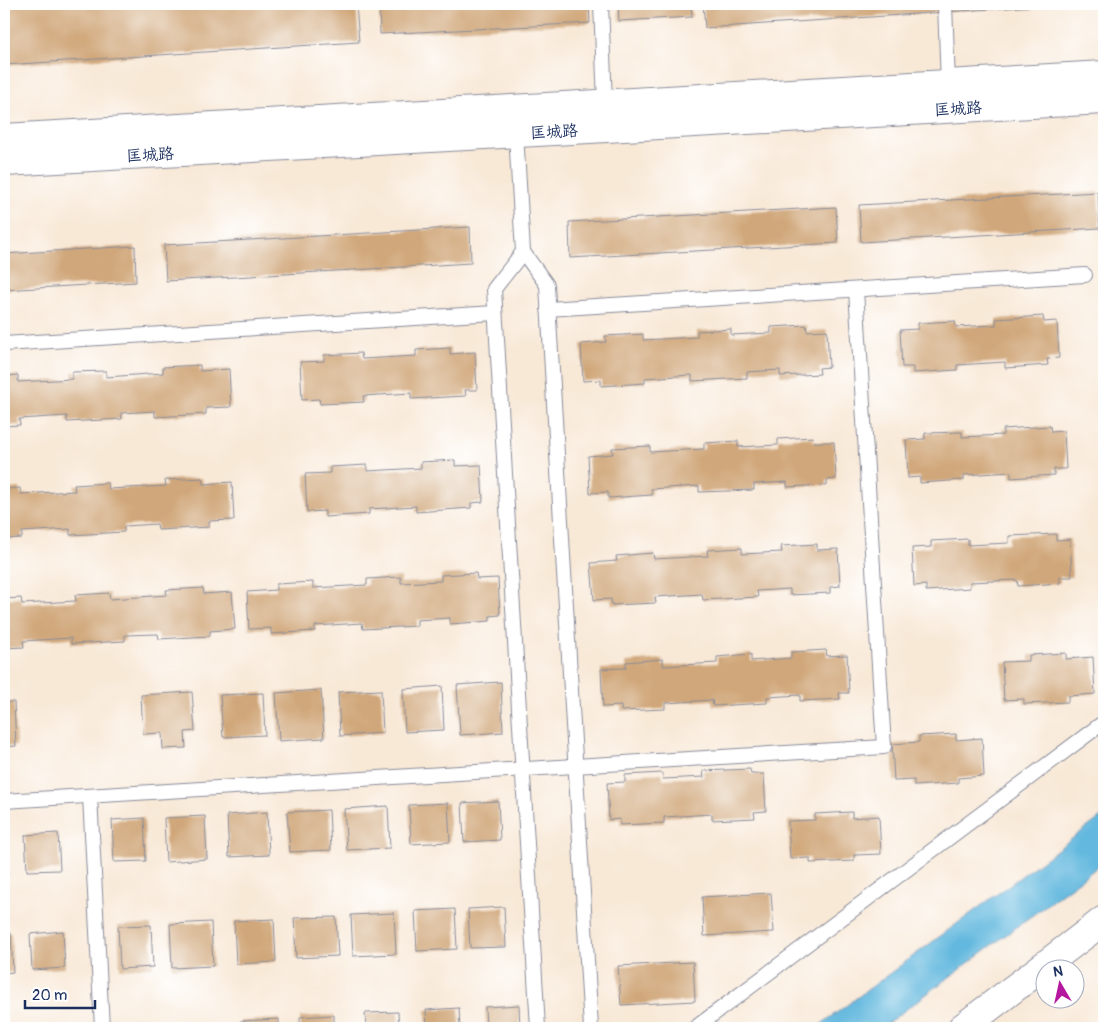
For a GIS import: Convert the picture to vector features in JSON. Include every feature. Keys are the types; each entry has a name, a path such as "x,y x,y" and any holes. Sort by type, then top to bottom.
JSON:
{"main road":[{"name":"匡城路","path":"4,138 1104,75"},
{"name":"匡城路","path":"4,162 1104,100"},
{"path":"962,1028 1104,920"}],"lane":[{"path":"602,4 606,103"},
{"path":"945,4 948,84"},
{"path":"516,133 523,252 547,285 591,1028"},
{"path":"523,252 494,290 538,1028"},
{"path":"548,310 1085,275"},
{"path":"4,801 884,747 856,290"},
{"path":"4,344 495,313"},
{"path":"695,1028 1104,722"},
{"path":"90,796 102,1028"}],"water":[{"path":"1104,815 1104,862 881,1028 816,1028"}],"building":[{"path":"4,4 356,4 359,42 4,65"},
{"path":"379,4 589,4 590,23 380,34"},
{"path":"618,4 691,4 692,17 619,21"},
{"path":"703,4 1052,4 1052,5 705,28"},
{"path":"1098,192 1100,228 861,242 859,205"},
{"path":"836,207 838,243 570,258 569,222"},
{"path":"470,227 471,263 166,281 164,245"},
{"path":"135,246 136,282 4,290 4,254"},
{"path":"1043,316 1044,322 1057,321 1059,358 1047,359 1048,365 1005,368 1005,362 957,365 957,370 913,373 913,367 902,367 900,330 918,329 918,323 955,321 956,327 996,325 996,319"},
{"path":"806,325 807,331 827,330 829,367 819,368 820,374 780,376 780,370 747,372 747,378 692,381 692,375 645,378 645,383 601,386 601,380 583,381 581,344 606,342 605,336 643,334 643,340 697,337 697,331 731,329 731,335 771,333 771,327"},
{"path":"450,348 450,354 475,352 477,390 465,390 466,396 411,399 411,393 363,396 364,402 320,404 319,399 302,400 300,362 324,361 324,355 361,353 362,359 416,356 416,350"},
{"path":"200,365 200,371 229,369 231,407 206,408 206,414 155,417 155,411 121,413 122,419 67,422 67,416 19,419 20,425 4,426 4,376 18,375 18,382 72,379 72,372 106,371 106,377 163,373 163,367"},
{"path":"1050,426 1051,432 1064,431 1066,469 1054,469 1054,475 1011,478 1011,472 964,475 964,480 920,483 920,477 908,478 906,440 925,439 925,433 962,432 962,437 1003,435 1003,429"},
{"path":"813,437 814,442 834,442 836,479 827,480 827,485 787,487 787,482 754,484 754,490 699,492 699,486 651,489 652,495 608,498 608,492 590,493 588,456 613,454 612,448 650,446 650,452 704,449 704,443 738,441 738,447 778,445 778,439"},
{"path":"455,460 455,466 481,465 483,502 471,503 471,508 416,512 416,506 369,509 369,514 325,517 325,511 307,512 305,474 330,473 330,467 367,465 367,471 421,468 421,462"},
{"path":"202,478 203,484 232,482 234,520 209,521 209,527 158,530 157,524 124,526 124,532 70,535 70,529 22,532 22,538 4,539 4,489 20,488 21,494 75,491 74,485 108,483 109,489 166,486 165,480"},
{"path":"1056,534 1056,540 1070,539 1072,577 1060,577 1060,583 1018,586 1017,580 970,582 970,588 926,591 926,585 914,586 912,548 931,547 931,541 968,539 968,545 1009,543 1009,536"},
{"path":"817,544 817,550 838,549 840,586 830,587 830,593 790,595 790,589 757,591 758,597 703,600 702,594 655,597 656,603 612,605 611,599 594,600 591,563 617,561 616,556 653,553 654,559 708,556 707,550 742,548 742,554 782,552 781,546"},
{"path":"476,573 477,579 498,578 500,615 490,616 490,621 450,624 450,618 417,620 417,626 363,629 362,623 315,626 315,631 271,634 271,628 249,629 247,592 276,590 276,584 313,582 313,588 367,585 367,579 401,577 401,583 441,581 441,575"},
{"path":"203,588 204,594 232,592 235,629 210,631 210,636 159,639 158,634 125,635 125,641 71,644 71,638 23,641 24,647 4,648 4,599 21,598 22,604 76,601 75,595 109,593 110,599 167,595 166,590"},
{"path":"826,650 827,656 847,655 849,693 839,693 840,699 800,701 800,695 767,697 767,703 713,706 712,700 665,703 665,709 621,711 621,706 603,707 601,669 626,668 626,662 663,659 663,666 717,663 717,657 751,654 751,661 791,658 791,652"},
{"path":"1066,653 1066,659 1093,657 1095,694 1068,696 1068,702 1024,704 1024,699 1004,700 1002,662 1029,661 1029,655"},
{"path":"501,682 503,732 460,735 457,685"},
{"path":"442,686 444,730 405,732 403,689"},
{"path":"321,690 324,738 279,741 276,693"},
{"path":"381,690 383,733 340,736 338,692"},
{"path":"192,692 195,731 185,732 186,748 163,749 162,733 143,734 141,695"},
{"path":"263,693 265,735 223,737 220,695"},
{"path":"4,702 14,702 16,746 4,747"},
{"path":"956,734 956,740 982,738 984,776 958,778 958,783 914,786 914,780 894,781 892,744 919,742 919,736"},
{"path":"750,769 751,774 764,774 766,811 754,812 755,818 712,820 712,814 664,817 664,823 620,825 620,819 609,820 607,783 625,782 625,775 662,773 663,779 704,777 703,771"},
{"path":"498,801 500,840 464,842 462,803"},
{"path":"448,803 450,842 411,844 409,805"},
{"path":"388,806 390,848 347,850 344,809"},
{"path":"329,810 331,850 290,852 287,812"},
{"path":"267,812 269,855 229,857 227,815"},
{"path":"852,812 852,818 879,816 881,854 854,855 854,861 810,863 810,858 790,859 788,821 815,820 815,814"},
{"path":"205,816 207,859 166,862 164,818"},
{"path":"144,818 146,861 114,862 112,820"},
{"path":"58,833 60,870 27,871 25,835"},
{"path":"6,834 8,874 4,874 4,835"},
{"path":"771,893 774,932 704,936 702,897"},
{"path":"504,907 506,947 470,948 468,909"},
{"path":"455,909 457,949 417,951 415,911"},
{"path":"394,913 396,954 353,956 351,915"},
{"path":"336,917 338,956 296,958 294,918"},
{"path":"274,919 276,962 236,964 234,921"},
{"path":"211,922 213,966 172,968 170,924"},
{"path":"151,925 153,967 120,969 118,926"},
{"path":"63,931 65,968 32,970 30,934"},
{"path":"4,933 11,933 13,972 4,973"},
{"path":"693,962 695,1001 621,1005 618,966"},
{"path":"519,1005 520,1028 486,1028 485,1007"},
{"path":"459,1008 460,1028 427,1028 426,1010"},
{"path":"398,1012 399,1028 366,1028 365,1013"},
{"path":"334,1015 334,1028 300,1028 300,1017"},
{"path":"279,1019 279,1028 241,1028 240,1021"}]}
